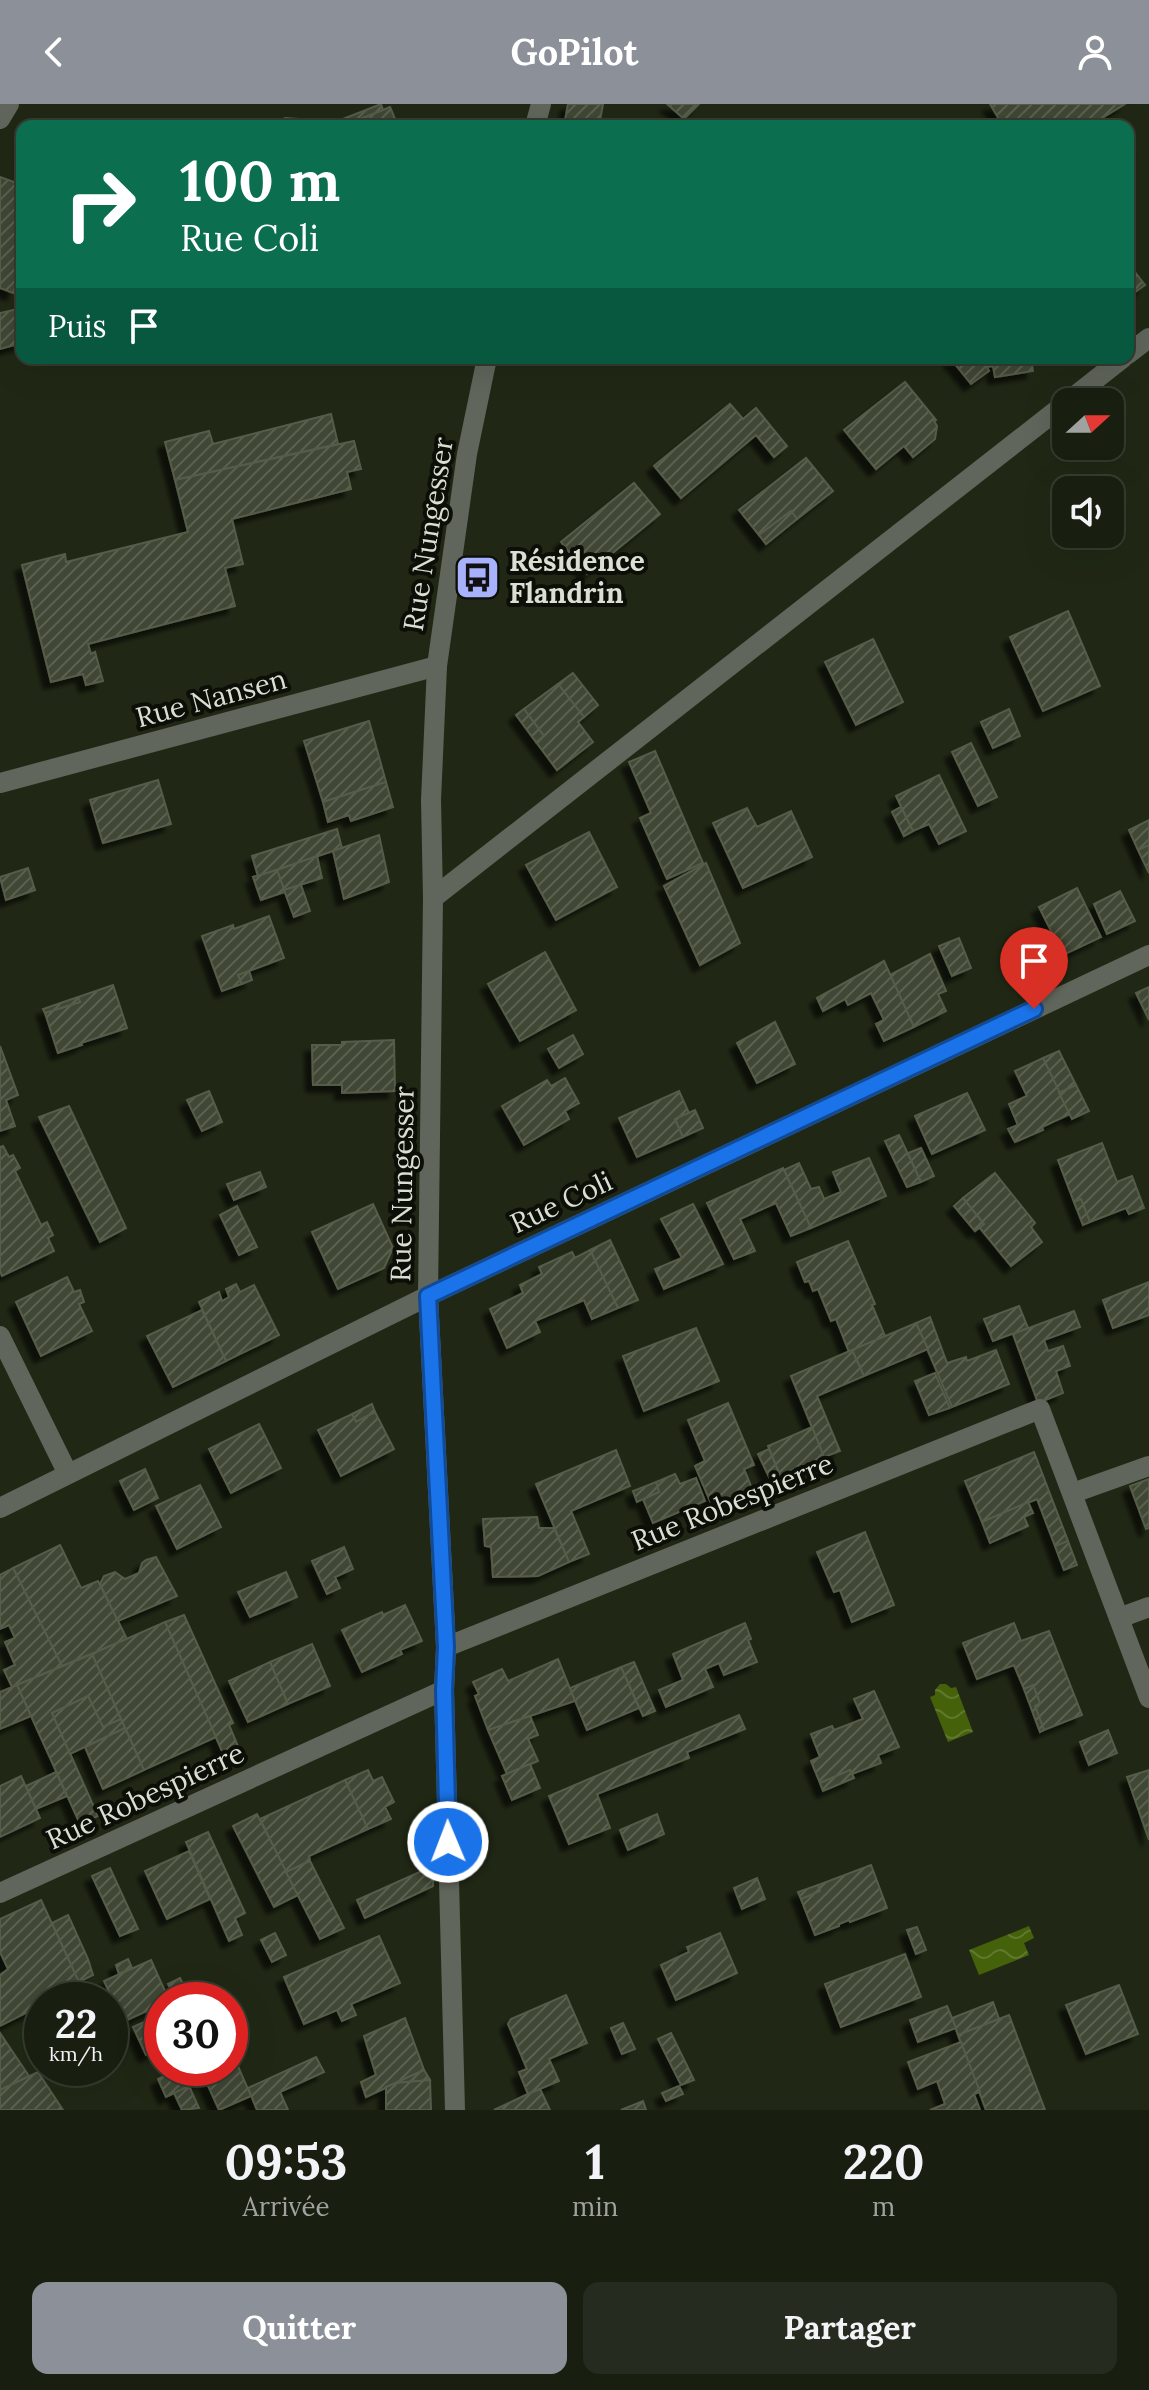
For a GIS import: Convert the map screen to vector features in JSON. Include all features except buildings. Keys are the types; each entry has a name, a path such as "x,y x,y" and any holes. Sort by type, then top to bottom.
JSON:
{"street":[{"path":"0,119 9,104"},
{"name":"Rue Nungesser","path":"455,2110 444,1690 446,1647 428,1296 433,898 431,800 437,666 467,454 486,364"},
{"path":"1084,388 1115,364"},
{"path":"433,898 1052,413"},
{"name":"Rue Nansen","path":"0,783 437,666"},
{"name":"Rue Coli","path":"0,1508 428,1296 1149,955"},
{"path":"0,1336 68,1474"},
{"name":"Rue Robespierre","path":"446,1647 1040,1409 1073,1493"},
{"path":"1149,1466 1073,1493 1149,1698"},
{"path":"1119,1618 1149,1607"},
{"name":"Rue Robespierre","path":"0,1893 444,1690"}],"water":[{"path":"940,1684 956,1687 973,1732 948,1742 930,1697 935,1695"},
{"path":"1029,1926 1034,1938 1024,1943 1029,1955 979,1975 969,1950"}],"place":[{"name":"Résidence Flandrin","path":"478,577"}],"route":[{"path":"448,1842 444,1690 446,1647 428,1296 1034,1009"}]}
